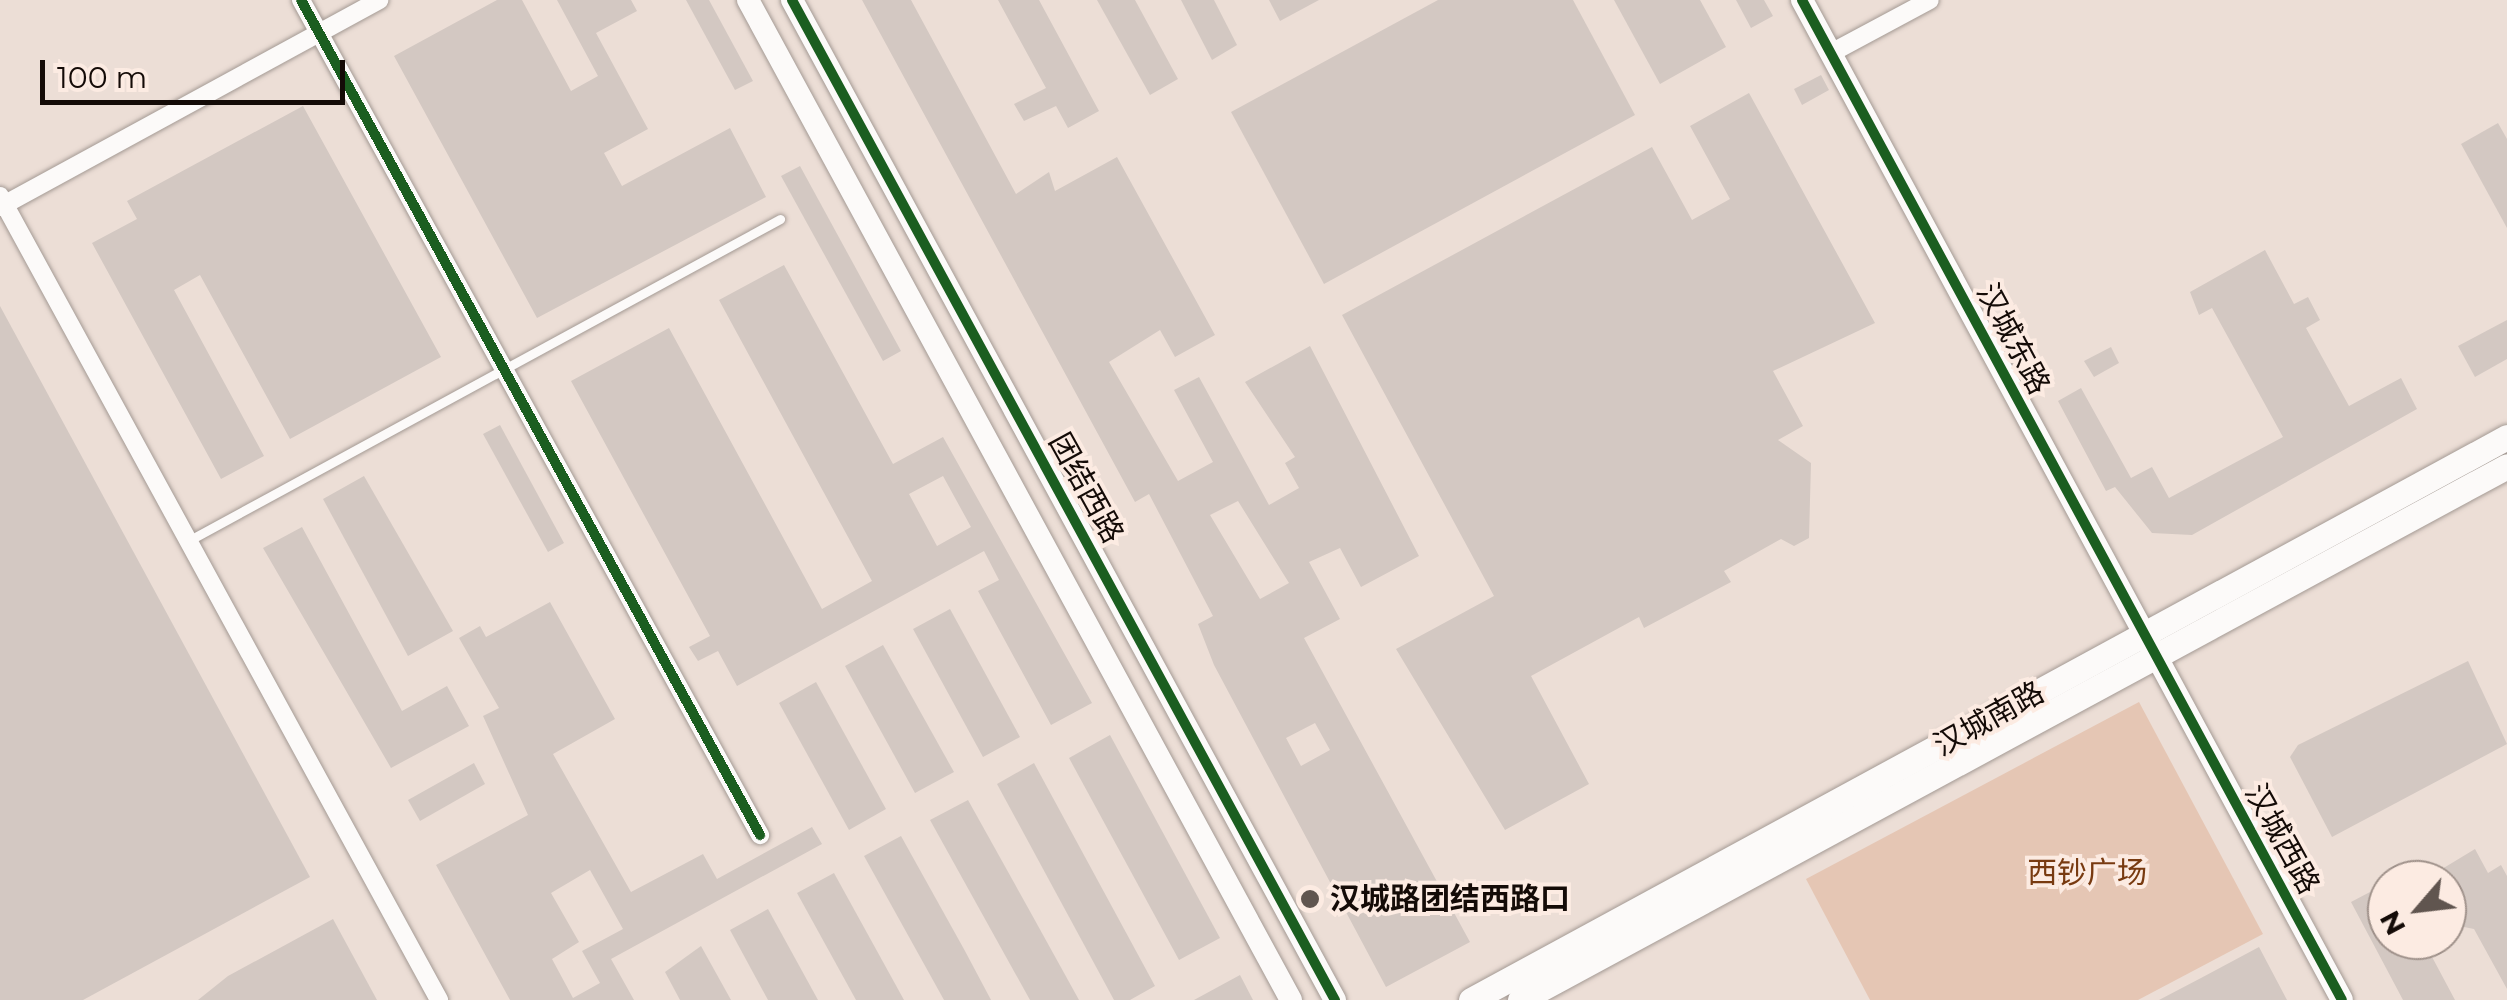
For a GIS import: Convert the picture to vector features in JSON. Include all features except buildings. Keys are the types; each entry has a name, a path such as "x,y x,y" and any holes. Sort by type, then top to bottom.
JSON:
{"main road":[{"name":"汉城南路","path":"1520,1000 2149,646 2507,437"},
{"name":"汉城南路","path":"1471,1000 2149,646 2507,466"}],"street":[{"path":"301,0 760,835"},
{"path":"379,0 2,203 438,1000"},
{"path":"748,0 1291,1000"},
{"name":"团结西路","path":"792,0 1335,1000"},
{"name":"汉城东路","path":"1802,0 2179,701"},
{"path":"1831,53 1930,0"},
{"name":"汉城西路","path":"2179,701 2342,1000"}],"lane":[{"path":"188,541 780,220"}],"green space":[{"name":"西钞广场","path":"2139,702 2263,934 2138,1000 1870,1000 1806,879"}],"cycle path":[{"path":"301,0 760,835"},
{"path":"792,0 1335,1000"},
{"path":"1802,0 2342,1000"}],"place":[{"name":"汉城路团结西路口","path":"1310,899"}]}
